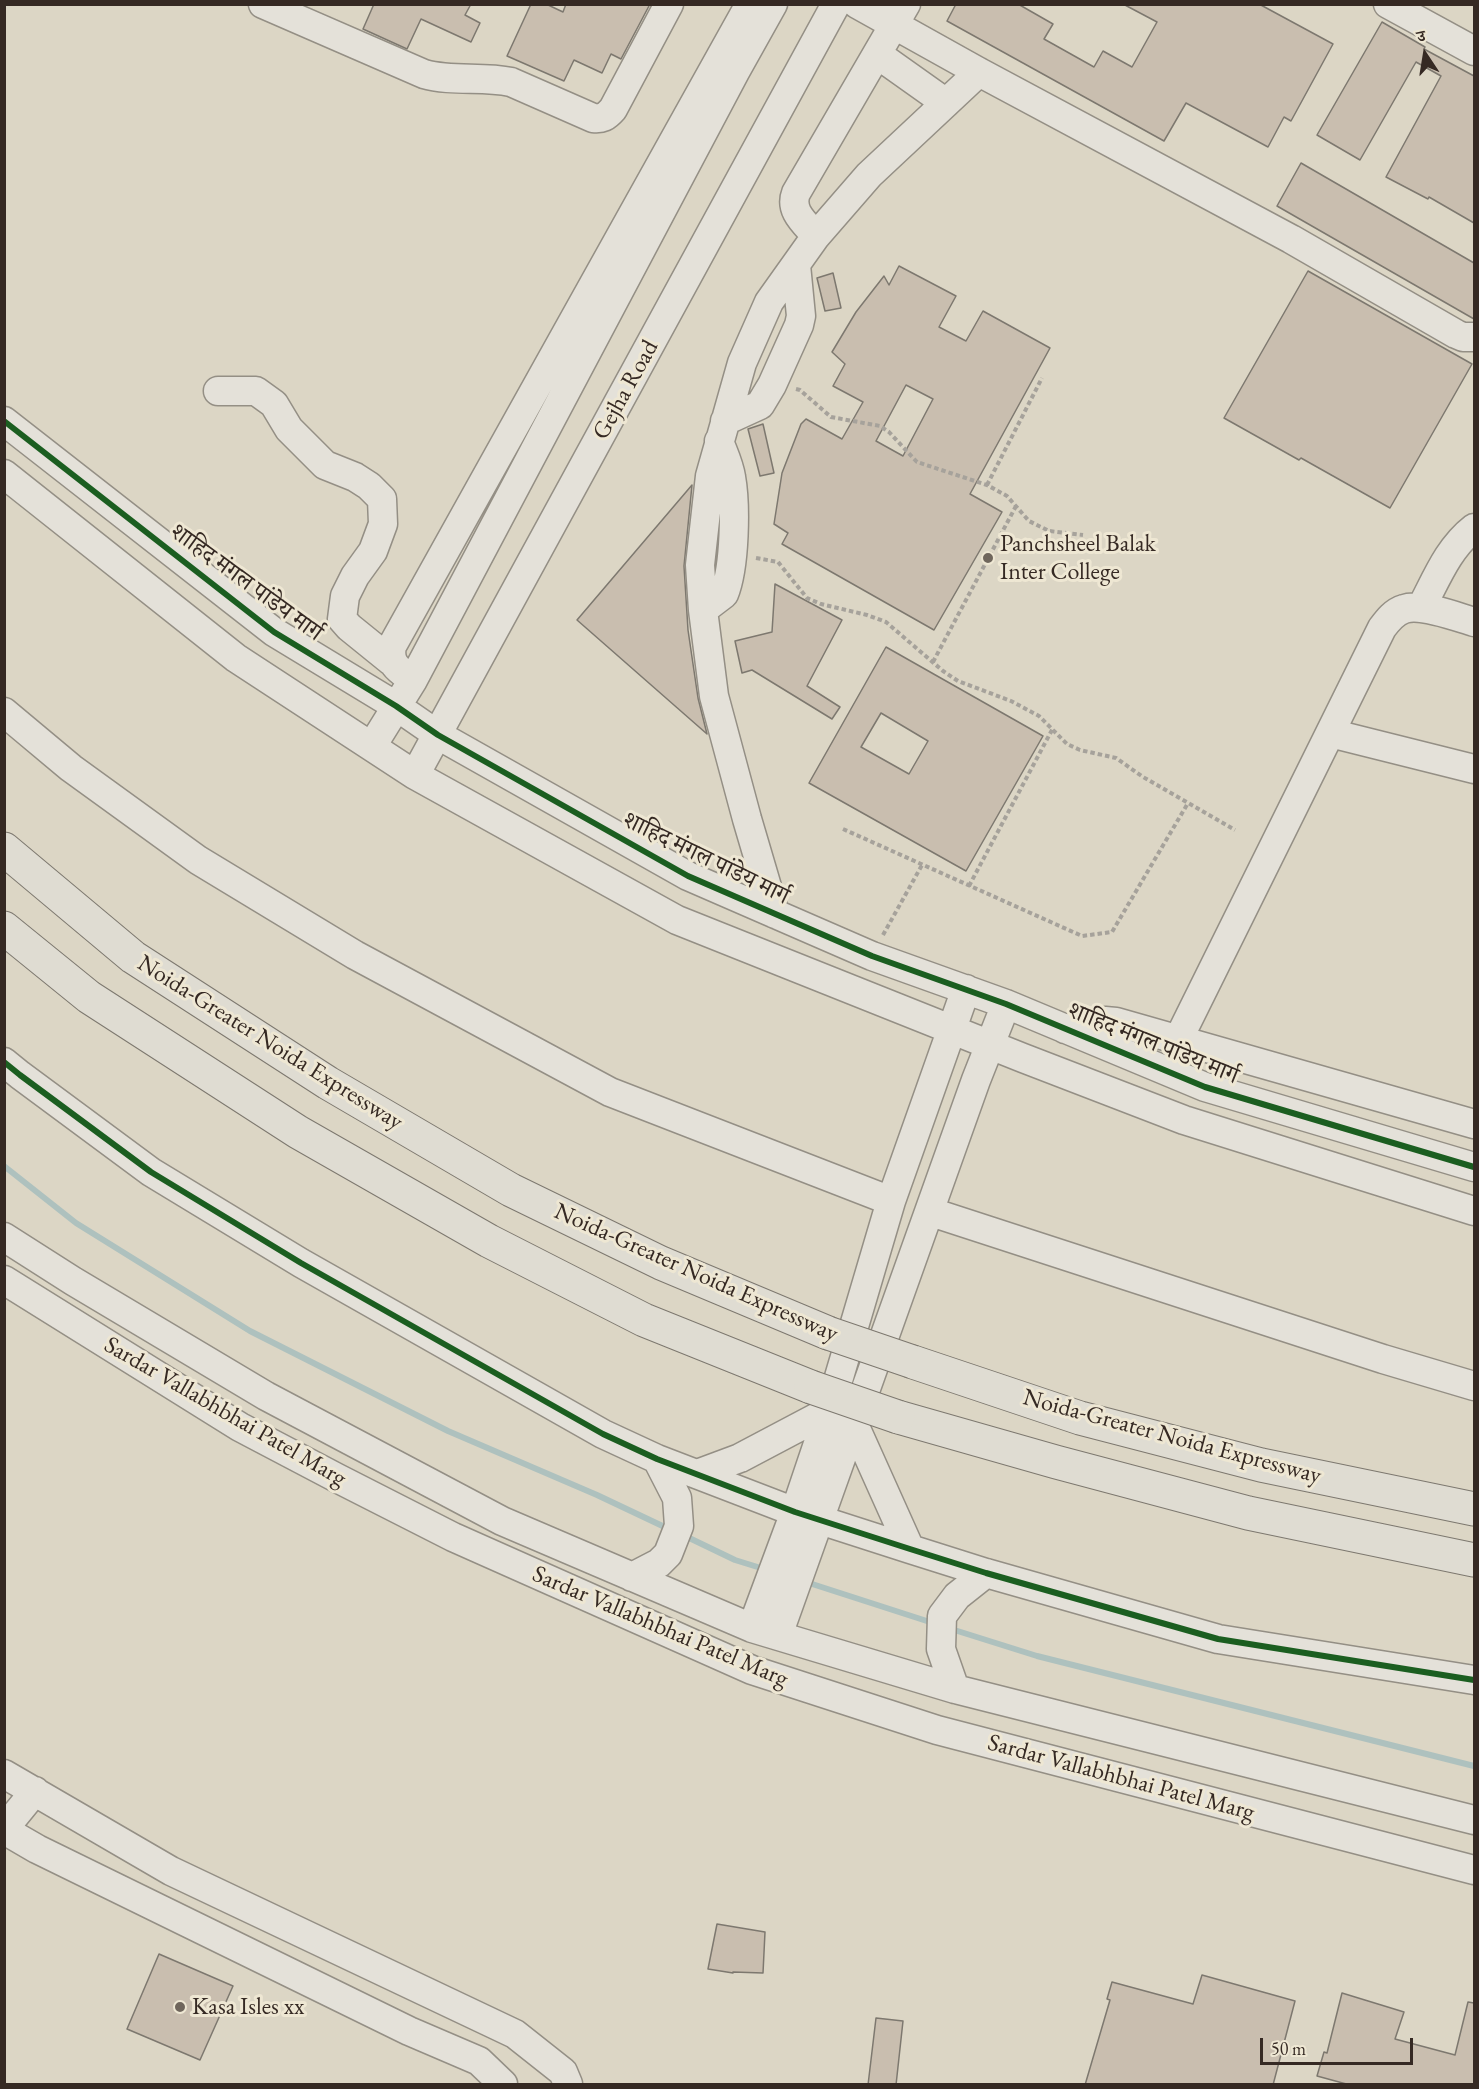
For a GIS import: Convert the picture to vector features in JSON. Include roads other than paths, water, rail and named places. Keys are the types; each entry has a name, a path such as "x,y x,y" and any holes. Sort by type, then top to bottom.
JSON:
{"highway":[{"name":"Noida-Greater Noida Expressway","path":"4,849 134,957 348,1095 511,1190 661,1263 828,1333 1080,1418 1261,1465 1474,1509"},
{"path":"4,928 89,997 308,1137 489,1241 644,1320 831,1407 898,1417 1248,1513 1474,1560"}],"street":[{"path":"263,4 424,74 440,77 500,79 592,118 601,118 613,110 669,4"},
{"path":"372,746 413,680 750,4"},
{"path":"391,661 392,646 603,295 773,4"},
{"name":"Gejha Road","path":"415,776 836,4"},
{"path":"856,4 900,15 979,72 1291,239 1456,334 1474,338"},
{"path":"1388,4 1474,51"},
{"path":"816,236 795,212 793,199 900,15"},
{"path":"878,54 946,103"},
{"path":"775,914 717,708 703,610 700,565 710,476 742,363 765,309 816,236 880,163 979,72"},
{"path":"722,431 760,405 800,326 796,265"},
{"path":"218,391 262,393 274,404 294,435 325,465 355,477 369,486 382,499 383,524 373,551 355,576 345,596 342,619 391,661 395,668 413,680"},
{"name":"शाहिद मंगल पांडेय मार्ग","path":"4,421 274,632 396,706 438,735 688,876 872,956 966,988 1205,1088 1474,1167"},
{"path":"703,610 724,594 732,554 732,484 722,431"},
{"path":"4,474 236,658 415,776 677,921 990,1046 1184,1120 1474,1211"},
{"path":"1421,608 1449,554 1474,528"},
{"path":"1178,1040 1382,628 1393,615 1405,608 1421,608 1474,622"},
{"path":"4,712 71,768 198,860 355,955 610,1092 891,1202"},
{"path":"1330,733 1474,769"},
{"path":"765,1631 807,1516 831,1407 891,1202 966,988"},
{"path":"697,1474 740,1458 831,1407 931,1212 976,1080 1006,1004"},
{"path":"1065,1029 1105,1020 1116,1022 1474,1124"},
{"path":"4,1062 161,1178 301,1263 454,1351 603,1434 657,1459 807,1516 986,1573 1218,1639 1474,1680"},
{"path":"931,1212 1383,1359 1474,1386"},
{"name":"Sardar Vallabhbhai Patel Marg","path":"4,1237 73,1281 266,1396 502,1521 765,1631 955,1689 1474,1820"},
{"name":"Sardar Vallabhbhai Patel Marg","path":"4,1280 240,1426 337,1478 453,1537 752,1670 937,1731 1474,1870"},
{"path":"831,1407 892,1512 910,1549"},
{"path":"632,1576 659,1563 668,1554 679,1526 677,1498 657,1459"},
{"path":"955,1689 940,1649 942,1616 957,1596 986,1573"},
{"path":"4,1774 171,1870 515,2034 563,2072 568,2085"},
{"path":"35,1791 4,1830 37,1849 398,2025 479,2061 503,2085"}],"waterway":[{"path":"4,1166 76,1223 250,1331 448,1431 597,1495 671,1530"},
{"path":"683,1535 735,1560 764,1569"},
{"path":"806,1582 933,1623"},
{"path":"948,1628 1037,1656 1474,1766"}],"place":[{"name":"Panchsheel Balak Inter College","path":"988,558"},
{"name":"Kasa Isles xx","path":"180,2007"}]}
